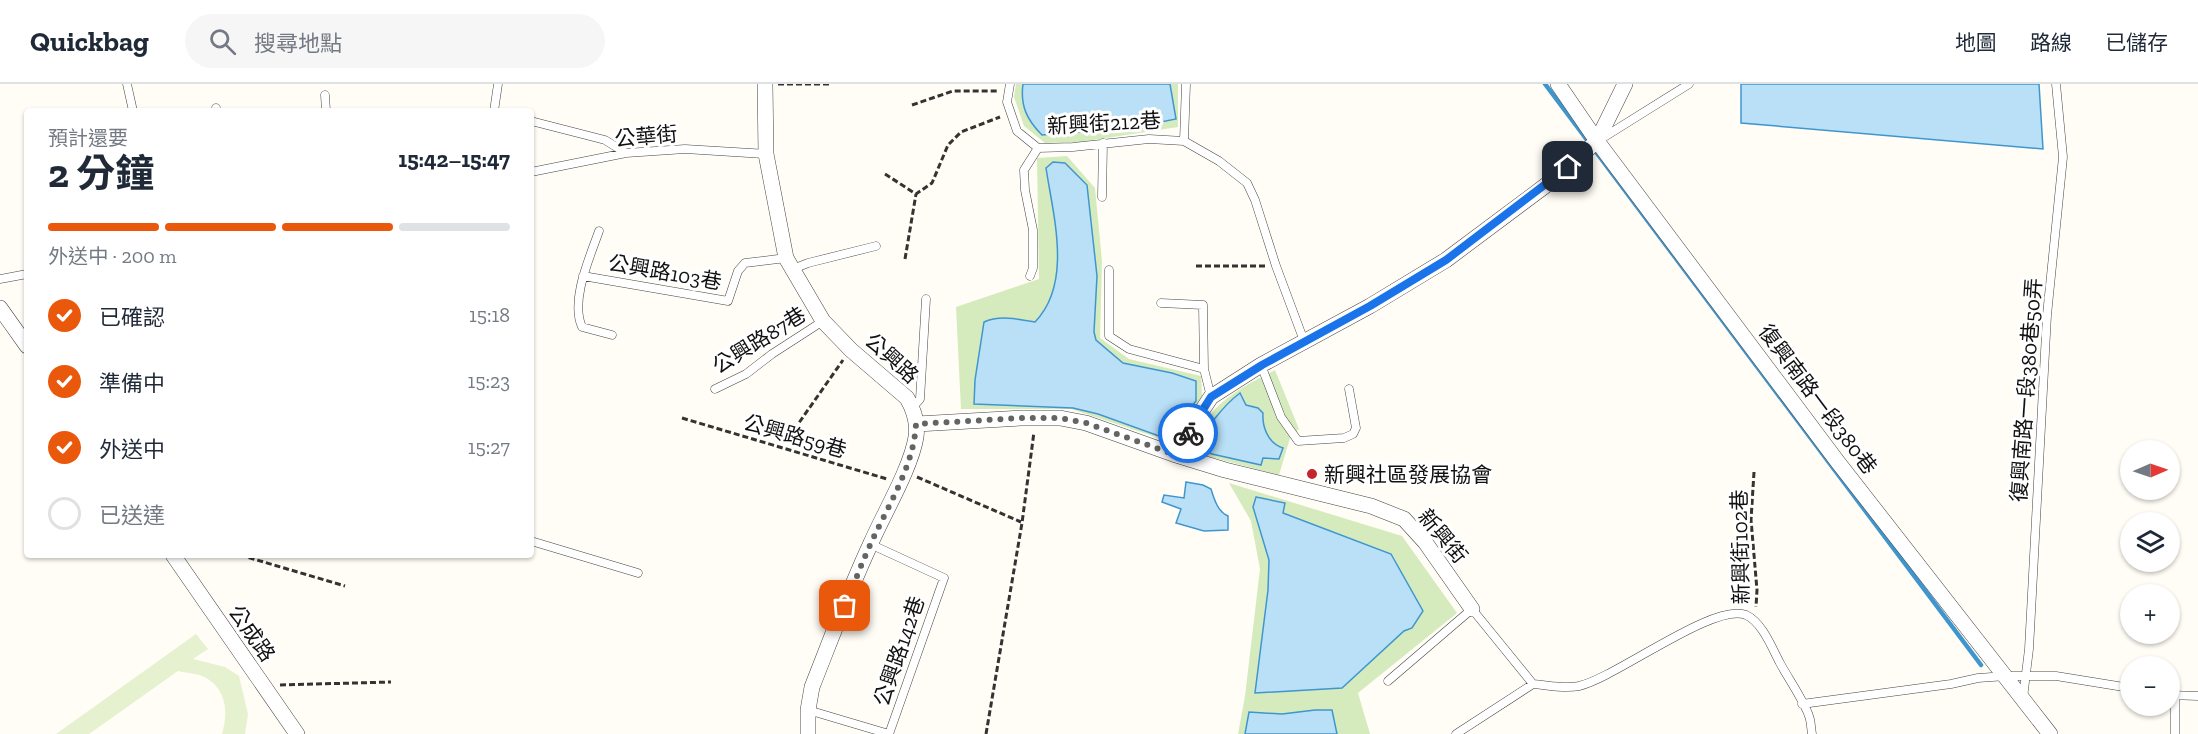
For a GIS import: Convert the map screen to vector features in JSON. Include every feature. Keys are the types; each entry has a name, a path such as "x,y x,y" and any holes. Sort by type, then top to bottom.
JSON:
{"street":[{"name":"公興路","path":"765,84 766,154 789,264 823,321 851,350 907,398 916,424 916,439 902,477 870,544 812,687 808,710 808,734"},
{"name":"復興南路一段380巷","path":"1558,84 1597,141 1837,461 2050,734"},
{"path":"1173,454 1211,397 1262,365 1370,306 1446,260 1553,180 1597,141 1625,84"},
{"path":"0,308 24,342"},
{"name":"新興街","path":"916,424 1060,418 1086,423 1225,470 1371,506 1404,519 1425,542 1472,609"},
{"name":"公成路","path":"175,558 297,734"}],"lane":[{"path":"127,84 132,108"},
{"path":"494,108 498,84"},
{"path":"1184,141 1186,84"},
{"path":"1597,141 1689,84"},
{"name":"復興南路一段380巷50弄","path":"2023,698 2047,315 2063,157 2056,84"},
{"name":"新興街212巷","path":"1009,88 1007,102 1017,131 1038,148 1149,139 1184,141 1219,161 1247,183 1304,341"},
{"path":"325,95 326,108"},
{"path":"534,122 605,140 626,153"},
{"path":"1102,197 1103,143"},
{"path":"1030,276 1033,268 1033,230 1025,190 1024,170 1038,148"},
{"name":"公華街","path":"534,171 626,153 685,149 766,154"},
{"path":"599,231 583,276 578,319 582,327 612,335"},
{"path":"789,264 808,262 876,246"},
{"name":"公興路103巷","path":"583,276 729,301 738,271 745,262 789,264"},
{"path":"1109,270 1109,336 1129,350 1204,369"},
{"path":"0,279 24,275"},
{"path":"912,408 920,399 926,299"},
{"path":"1161,303 1203,305 1204,369 1211,397"},
{"name":"公興路87巷","path":"715,389 746,374 823,321"},
{"path":"1262,365 1281,417 1298,441 1344,438 1353,435 1356,428 1349,389"},
{"path":"534,542 638,573"},
{"name":"公興路142巷","path":"808,710 889,734 944,578 870,544"},
{"path":"1388,681 1472,609"},
{"name":"新興街","path":"1472,609 1533,684"},
{"path":"1456,734 1533,684 1560,688 1579,686 1614,672 1694,627 1718,617 1744,614 1755,621 1772,647 1809,716 1812,734"},
{"path":"1802,704 1951,684 1978,678 2006,676 2056,676 2120,686"},
{"path":"2180,695 2198,696"},
{"path":"2174,716 2175,734"}],"path":[{"path":"765,84 831,84"},
{"path":"912,105 953,91 1009,88"},
{"path":"905,259 916,194 932,183 948,145 961,132 1011,112"},
{"path":"885,174 916,194"},
{"path":"1196,266 1276,266"},
{"path":"789,437 851,350"},
{"name":"公興路59巷","path":"682,418 902,477 1022,523"},
{"path":"986,734 1022,523 1035,418"},
{"name":"新興街102巷","path":"1754,472 1751,520 1757,590 1755,621"},
{"path":"250,558 345,586"},
{"path":"263,685 391,682"}],"green space":[{"path":"1016,84 1178,84 1178,127 1080,142 1045,143 1024,126 1014,97"},
{"path":"1067,156 1095,188 1102,261 1100,338 1129,359 1201,376 1202,397 1175,435 1159,438 1071,409 961,409 956,307 1039,279 1037,158"},
{"path":"1275,370 1299,429 1290,438 1279,475 1207,456 1197,446 1202,428 1215,409 1234,393"},
{"path":"1229,483 1402,536 1457,613 1358,693 1370,734 1238,734 1245,696 1260,569 1251,521"},
{"path":"196,634 208,649 193,659 225,667 239,676 248,714 245,734 222,734 225,709 221,693 210,680 196,674 178,671 89,734 56,734"}],"water":[{"path":"1023,84 1170,84 1176,119 1136,127 1042,135 1032,124 1026,112"},
{"path":"1741,84 2039,84 2043,149 1741,123"},
{"path":"1053,162 1065,163 1087,185 1097,276 1094,332 1096,340 1123,363 1172,373 1196,381 1196,401 1169,433 1159,436 1098,414 1073,408 974,404 975,380 984,322 1003,318 1035,322 1047,306 1054,288 1057,269 1056,227 1046,168"},
{"path":"1240,393 1246,405 1258,408 1263,413 1267,434 1273,442 1283,448 1279,459 1263,458 1261,465 1212,454 1202,449 1204,435 1209,427 1228,403"},
{"path":"1186,482 1211,489 1219,508 1228,516 1228,530 1204,531 1176,523 1181,509 1162,502 1164,495 1184,498"},
{"path":"1256,497 1285,503 1283,513 1391,554 1423,611 1412,628 1404,631 1342,688 1255,693 1268,590 1269,560 1253,507"},
{"path":"1332,710 1337,734 1245,734 1249,712 1282,714"}],"waterway":[{"path":"1545,84 1981,665"}],"way so far":[{"path":"845,606 870,544 904,472 916,439 916,424 1060,418 1086,423 1173,454 1188,433"}],"place":[{"name":"新興社區發展協會","path":"1312,474"}],"route":[{"path":"1188,433 1211,397 1262,365 1370,306 1446,260 1568,167"}]}
